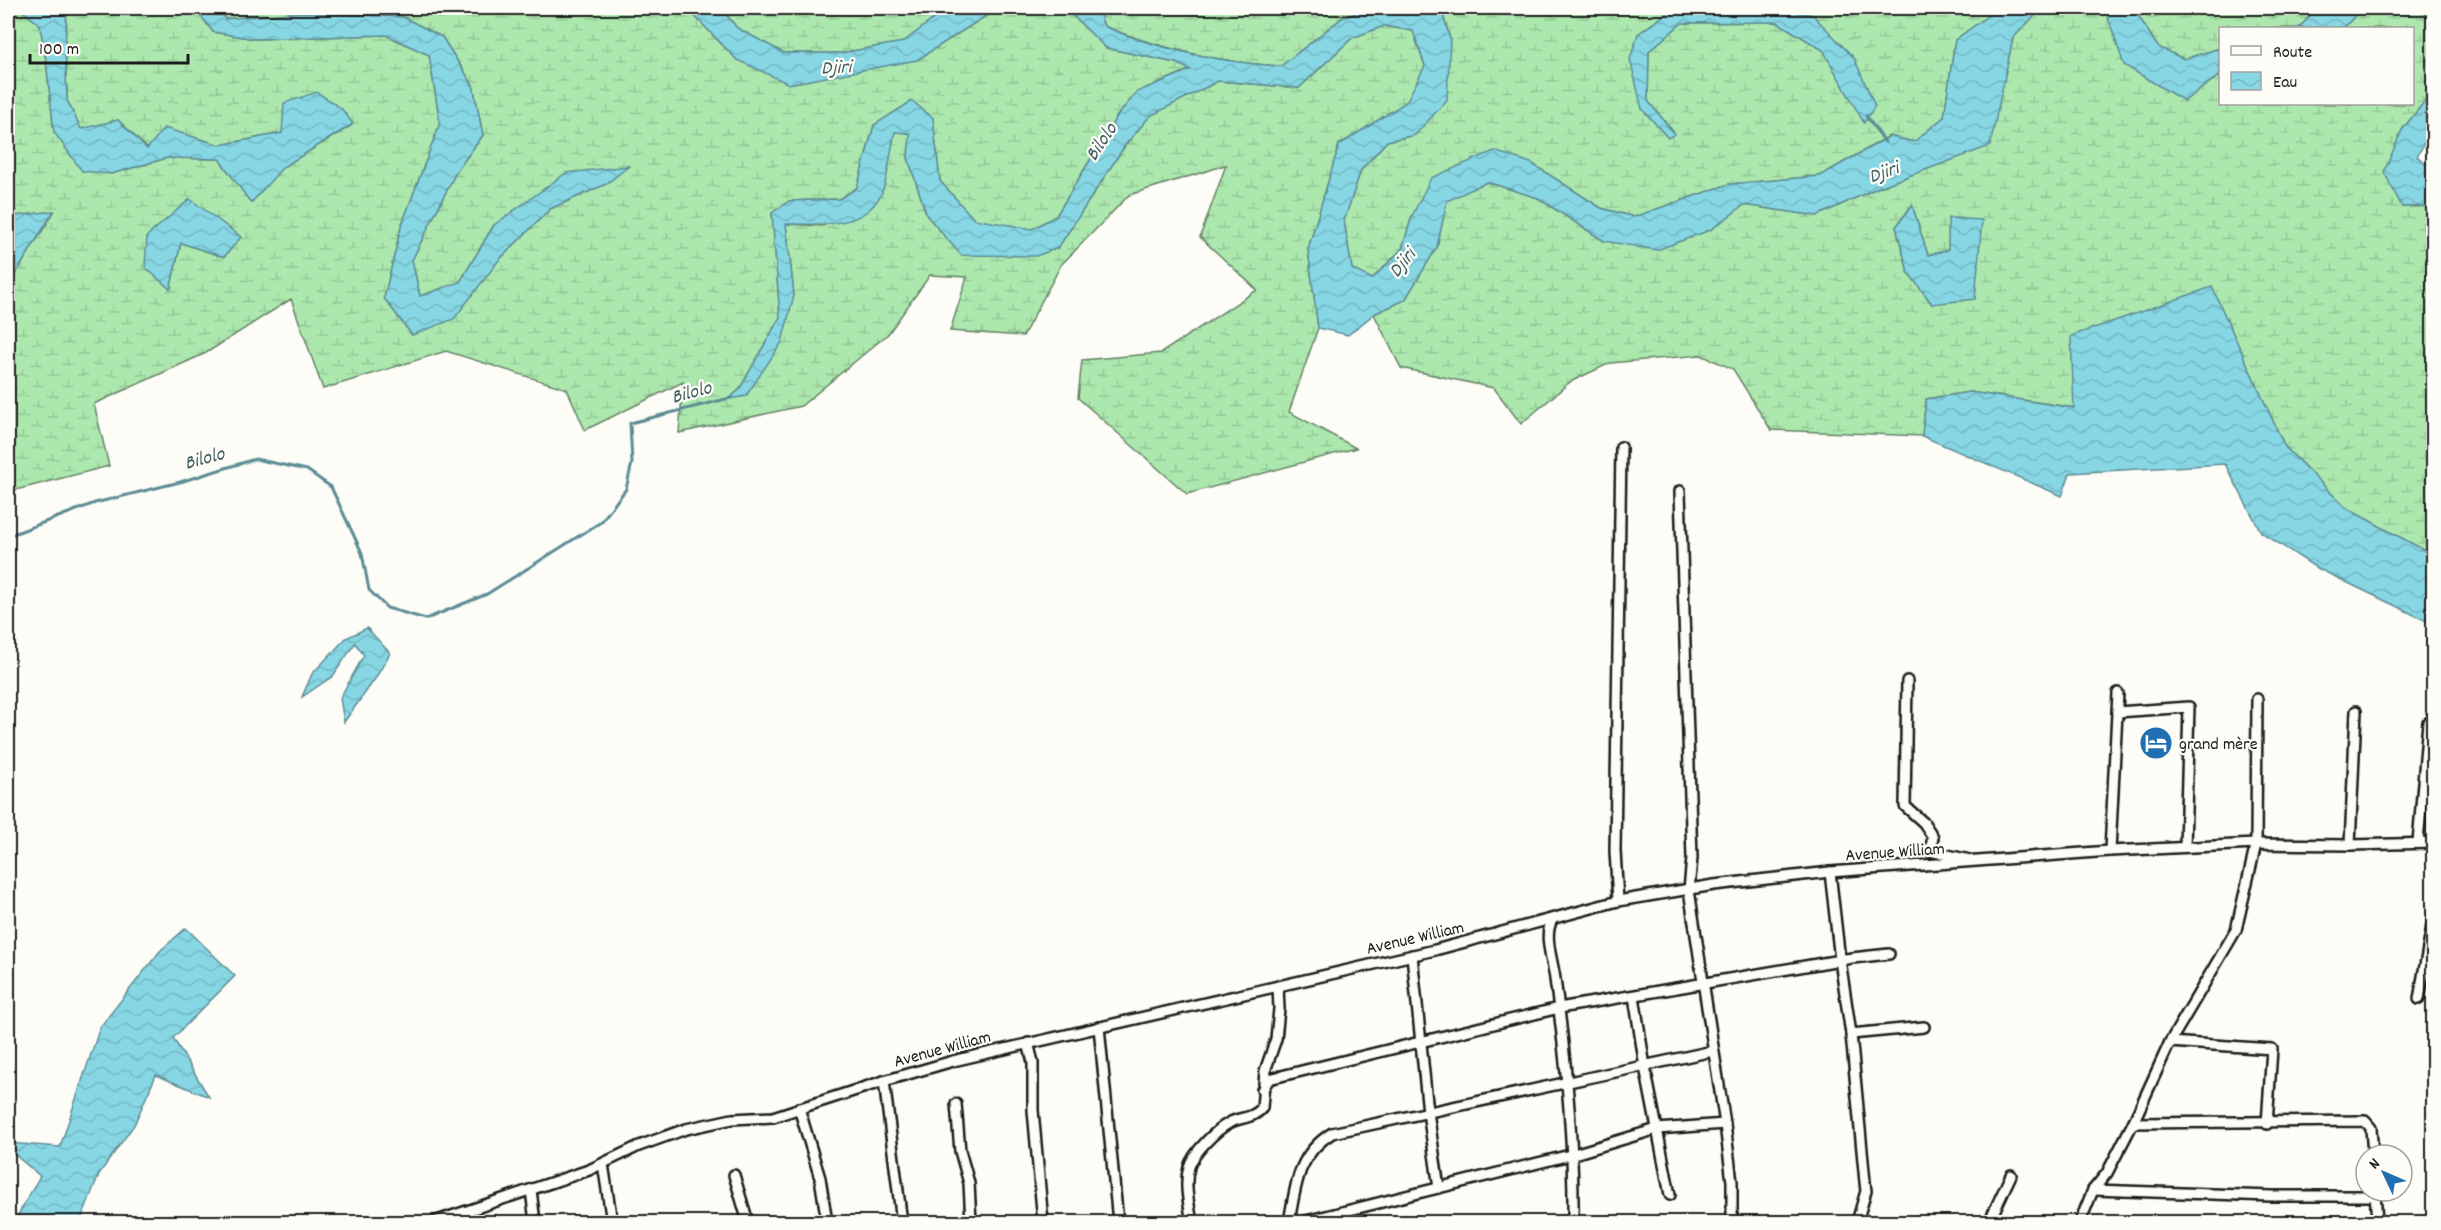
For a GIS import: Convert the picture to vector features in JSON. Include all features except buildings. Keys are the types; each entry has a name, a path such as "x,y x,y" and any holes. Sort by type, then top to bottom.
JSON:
{"street":[{"path":"1618,901 1615,851 1621,447"},
{"path":"1680,491 1692,858 1689,890 1725,1124 1732,1182 1732,1222"},
{"path":"1907,681 1905,806 1924,823 1934,837 1929,851 1978,862"},
{"path":"2110,851 2118,693"},
{"path":"2080,1222 2094,1190 2107,1173 2133,1123 2170,1042 2236,930 2256,844 2257,699"},
{"path":"2117,712 2189,707 2185,847"},
{"path":"2350,845 2356,711"},
{"path":"2418,843 2428,722"},
{"name":"Avenue William","path":"434,1222 603,1164 639,1146 686,1129 732,1119 773,1117 884,1081 1028,1043 1412,956 1618,901 1830,872 2110,851 2256,844 2433,843"},
{"path":"1830,872 1839,960 1851,1034 1866,1191 1857,1222"},
{"path":"2419,999 2433,915"},
{"path":"1552,920 1548,934 1559,1008 1574,1154 1573,1222"},
{"path":"1262,1090 1269,1079 1559,1008 1839,960 1889,954"},
{"path":"1412,956 1428,1112 1439,1188"},
{"path":"1192,1222 1187,1186 1189,1166 1204,1143 1215,1133 1230,1122 1260,1111 1263,1104 1262,1090 1265,1071 1276,1039 1279,1009 1278,987"},
{"path":"1634,996 1644,1067 1670,1196"},
{"path":"1099,1027 1118,1222"},
{"path":"1851,1034 1924,1027"},
{"path":"2170,1042 2272,1049 2267,1124"},
{"path":"1028,1043 1033,1062 1033,1110 1043,1222"},
{"path":"1289,1222 1304,1162 1314,1145 1332,1133 1713,1051"},
{"path":"884,1081 902,1222"},
{"path":"956,1104 960,1151 969,1183 971,1222"},
{"path":"799,1108 820,1178 827,1222"},
{"path":"2133,1123 2267,1124 2365,1121 2371,1128 2372,1143"},
{"path":"1302,1222 1574,1154 1657,1129 1725,1124"},
{"path":"603,1164 612,1222"},
{"path":"1989,1222 2011,1174"},
{"path":"734,1175 748,1222"},
{"path":"531,1190 535,1222"},
{"path":"2094,1190 2272,1196 2354,1194"},
{"path":"2376,1203 2377,1222"}],"green space":[{"path":"19,8 40,25 54,132 111,174 167,158 219,159 268,182 283,167 352,125 282,133 220,145 164,128 148,149 118,120 81,129 67,100 65,44 67,8 195,8 213,32 255,39 386,35 429,55 440,123 401,227 384,298 412,335 499,260 550,209 606,184 494,225 460,282 420,296 412,260 456,172 483,135 473,85 442,37 403,17 301,12 225,19 220,8 687,8 737,60 917,60 998,8 1065,8 1106,48 1176,63 1191,69 1137,92 1117,116 1056,216 1032,229 974,220 940,181 933,118 874,125 857,188 839,199 789,201 772,213 780,317 739,390 730,398 746,396 794,295 786,224 823,226 882,192 895,131 911,133 908,158 927,216 1058,248 1126,144 1150,116 1218,81 1299,88 1352,38 1384,26 1413,31 1425,66 1407,102 1339,145 1308,249 1318,328 1289,412 1356,448 1187,494 1078,398 1082,360 1161,353 1257,290 1200,237 1226,165 1129,195 1061,265 1023,336 950,331 967,277 930,275 888,334 801,406 679,433 683,382 585,430 567,389 446,351 323,389 291,299 206,353 94,404 109,466 8,492 8,286 54,212 8,217 8,25","holes":["190,200 241,237 224,257 181,243 170,289"]},
{"path":"721,8 948,8 904,42 841,53 784,53 737,28"},
{"path":"1097,8 1372,8 1342,18 1281,66 1237,62 1168,48 1104,26"},
{"path":"1441,8 1674,8 1638,34 1642,109 1675,134 1648,101 1649,51 1682,23 1777,22 1823,50 1864,122 1813,15 1766,8 1996,8 1955,40 1944,117 1914,142 1889,136 1820,176 1729,184 1634,217 1601,208 1531,163 1412,216 1402,249 1372,279 1352,269 1344,221 1361,170 1387,141 1415,135 1450,39"},
{"path":"2042,8 2108,8 2108,18 2184,101 2219,76 2219,105 2414,105 2414,27 2344,27 2354,17 2356,8 2433,8 2433,91 2402,130 2402,207 2433,206 2433,555 2346,508 2285,447 2212,288 2075,408 1970,392 1926,399 1922,436 1771,430 1733,369 1701,355 1610,363 1570,382 1521,424 1494,388 1401,368 1374,314 1405,300 1437,247 1447,200 1487,182 1538,198 1604,241 1710,230 1744,205 1817,216 1879,187 1989,146 2013,38","holes":["1912,205 1928,255 1948,251 1932,304 1908,272 1896,227"]},
{"path":"2140,8 2317,8 2300,27 2219,27 2219,48 2184,59 2158,47 2139,17"}],"water":[{"path":"8,8 19,8 8,25"},
{"path":"19,8 67,8 65,44 67,100 81,129 118,120 147,149 164,128 220,145 282,133 284,103 317,92 342,109 353,124 283,167 251,203 219,159 167,158 111,174 82,171 54,132 40,25"},
{"path":"195,8 220,8 225,19 301,12 403,17 442,37 473,85 483,135 456,172 412,260 420,296 460,282 494,225 566,173 629,166 606,184 550,209 499,260 454,319 412,335 384,298 401,227 440,123 429,55 386,35 255,39 213,32"},
{"name":"Djiri","path":"687,8 721,8 737,28 784,53 841,53 903,42 948,8 998,8 917,60 789,84 737,60"},
{"name":"Djiri","path":"1065,8 1097,8 1104,26 1145,42 1191,54 1237,62 1281,66 1342,18 1372,8 1441,8 1450,39 1447,100 1415,135 1387,141 1361,170 1344,221 1352,269 1372,279 1402,249 1412,216 1431,178 1494,151 1531,163 1601,208 1634,217 1729,184 1820,176 1890,136 1914,142 1944,117 1955,40 1996,8 2042,8 2013,38 1990,146 1879,187 1817,216 1744,205 1710,230 1657,250 1604,241 1538,198 1487,182 1447,201 1437,247 1405,300 1374,314 1348,335 1318,328 1308,249 1339,145 1406,102 1425,66 1413,31 1384,26 1352,38 1299,88 1218,81 1150,116 1126,144 1058,248 1036,256 961,255 927,216 908,158 910,133 895,132 885,185 874,204 865,213 853,219 827,224 786,224 794,295 782,342 746,396 729,399 739,390 780,317 772,213 789,201 839,199 857,188 874,125 912,101 933,118 940,181 974,219 1032,229 1056,216 1117,116 1137,92 1190,70 1176,63 1106,48"},
{"path":"1674,8 1766,8 1813,15 1854,58 1875,106 1864,123 1823,50 1777,22 1682,23 1649,51 1648,101 1675,134 1668,138 1642,109 1630,59 1638,34"},
{"path":"2108,8 2140,8 2139,17 2158,47 2184,59 2219,48 2219,76 2184,101 2124,65 2108,18"},
{"path":"2317,8 2356,8 2354,17 2344,27 2300,27"},
{"path":"2433,91 2433,128 2417,156 2426,164 2433,161 2433,206 2402,207 2384,172 2402,130"},
{"path":"190,199 241,237 224,257 181,243 170,289 145,267 147,236"},
{"path":"1912,205 1928,255 1948,250 1948,218 1982,220 1975,299 1932,304 1908,272 1896,227"},
{"path":"54,211 8,286 8,217"},
{"path":"2212,287 2285,447 2346,508 2433,555 2433,624 2315,567 2261,532 2225,464 2070,473 2062,496 1922,436 1926,399 1970,392 2074,408 2071,336"},
{"path":"367,628 390,653 375,679 344,722 340,698 364,655 355,643 333,676 302,697 312,674 346,638"},
{"path":"186,928 235,976 173,1038 209,1097 156,1075 134,1125 99,1174 80,1222 14,1222 40,1176 8,1149 8,1143 60,1147 100,1027 160,951"}],"waterway":[{"path":"1866,116 1885,142"},
{"name":"Bilolo","path":"8,536 95,503 180,482 255,459 307,470 331,487 362,553 369,590 387,608 426,619 487,594 601,522 626,489 632,463 630,423 730,398"}],"place":[{"name":"grand mère","path":"2156,743"}]}
